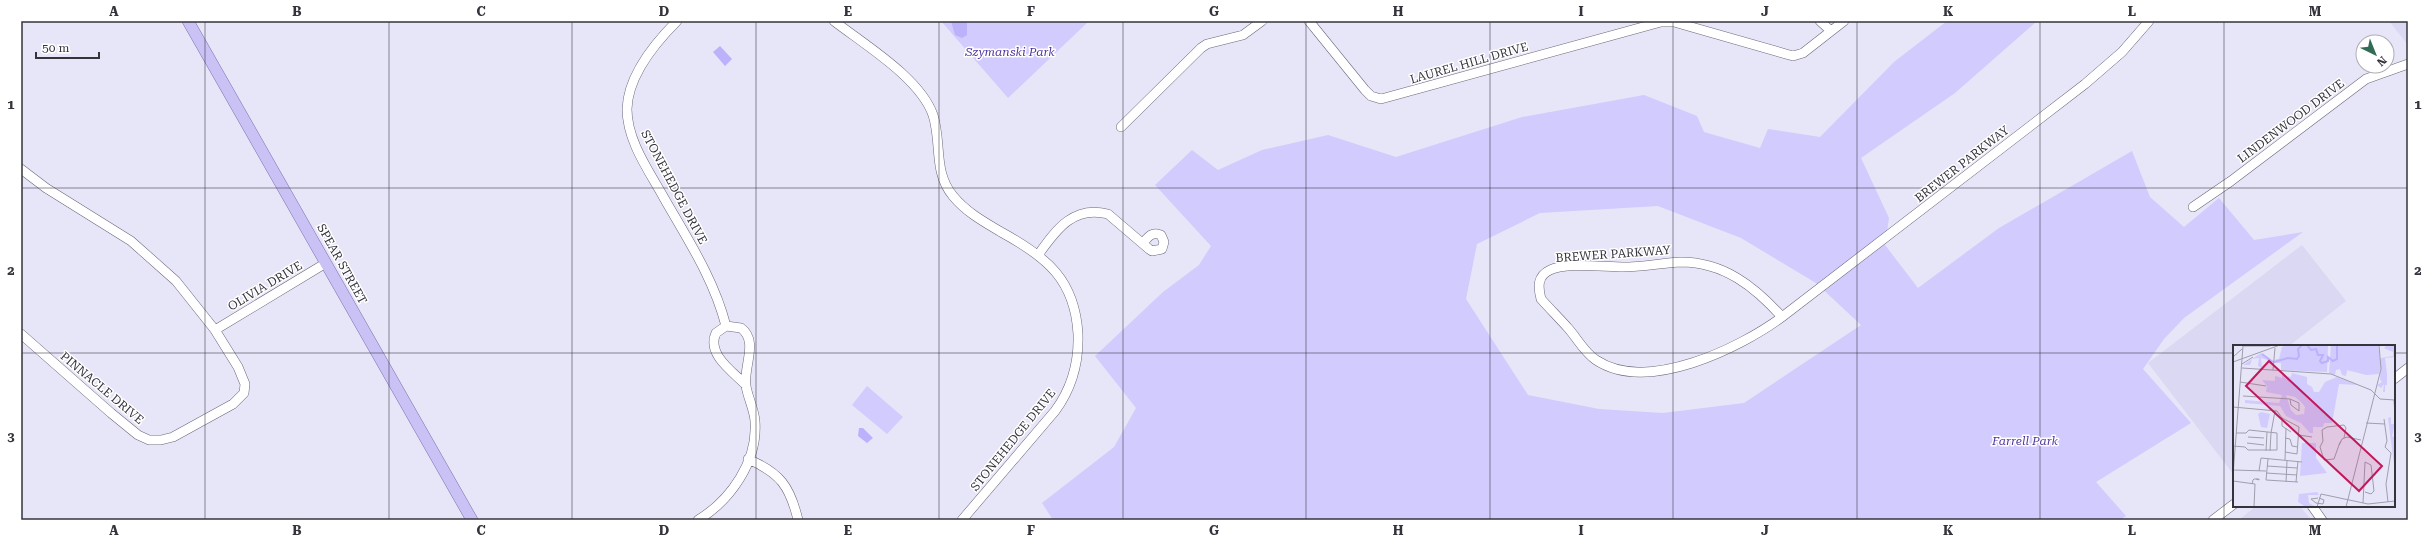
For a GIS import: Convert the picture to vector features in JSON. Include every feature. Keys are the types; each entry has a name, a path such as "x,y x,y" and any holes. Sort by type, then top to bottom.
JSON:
{"main road":[{"name":"SPEAR STREET","path":"188,21 472,520"}],"street":[{"name":"STONEHEDGE DRIVE","path":"677,21 643,64 633,82 627,108 628,124 644,163 709,276 719,300 726,326"},
{"name":"STONEHEDGE DRIVE","path":"834,21 904,76 923,95 934,117 940,171 953,196 981,220 1038,255 1064,282 1075,308 1078,344 1073,376 1066,394 1055,411 962,520"},
{"path":"1121,127 1204,46 1243,35 1262,21"},
{"name":"LAUREL HILL DRIVE","path":"1309,21 1365,90 1371,96 1381,99 1668,21 1793,56 1803,53 1844,21"},
{"path":"1820,21 1831,31"},
{"name":"BREWER PARKWAY","path":"1782,317 1767,300 1734,275 1716,266 1698,262 1625,267 1567,267 1551,270 1539,280 1538,289 1541,299 1581,345 1596,359 1614,368 1632,372 1681,366 1732,348 1752,338 1782,317 2085,84 2122,52 2149,21"},
{"name":"LINDENWOOD DRIVE","path":"2193,207 2232,181 2366,79 2408,64"},
{"name":"PINNACLE DRIVE","path":"21,169 46,188 131,242 154,259 176,281 215,330 238,367 245,384 244,393 233,404 173,437 161,440 149,440 138,435 21,334"},
{"path":"1038,255 1062,224 1082,214 1108,214 1142,243"},
{"name":"OLIVIA DRIVE","path":"215,330 326,263"},
{"path":"698,520 713,510 731,491 748,459 755,424 746,385 750,344 748,336 741,328 726,326 716,333 714,348 717,355 746,385"},
{"path":"2395,378 2408,368"},
{"path":"748,459 763,466 782,481 792,496 798,520"},
{"path":"2213,520 2233,505"},
{"path":"2313,507 2322,520"}],"shaded area":[{"path":"951,21 967,21 967,35 962,38 955,35"},
{"path":"2389,21 2408,21 2408,45"},
{"path":"720,46 732,59 725,66 713,52"},
{"path":"2302,245 2346,301 2290,345 2233,345 2233,474 2148,363"},
{"path":"859,428 863,428 873,438 867,443 858,436"},
{"path":"2255,507 2301,507 2311,520 2239,520"}],"green space":[{"name":"Szymanski Park","path":"941,21 1089,21 1008,98"},
{"name":"Farrell Park","path":"1947,21 2037,21 1955,93 1861,158 1889,218 1885,245 1918,288 1999,228 2132,151 2150,197 2184,227 2219,198 2254,240 2303,232 2184,318 2164,339 2143,369 2191,423 2096,482 2126,516 2120,520 1053,520 1042,503 1114,447 1136,408 1095,356 1163,292 1199,265 1211,246 1155,185 1192,150 1218,170 1262,150 1328,135 1396,157 1522,117 1644,95 1697,116 1704,132 1760,148 1768,129 1820,137 1894,62","holes":["1658,206 1741,238 1816,283 1861,325 1744,403 1663,413 1599,409 1528,395 1466,299 1477,244 1540,213"]},
{"path":"867,386 903,417 887,434 852,405"}]}
